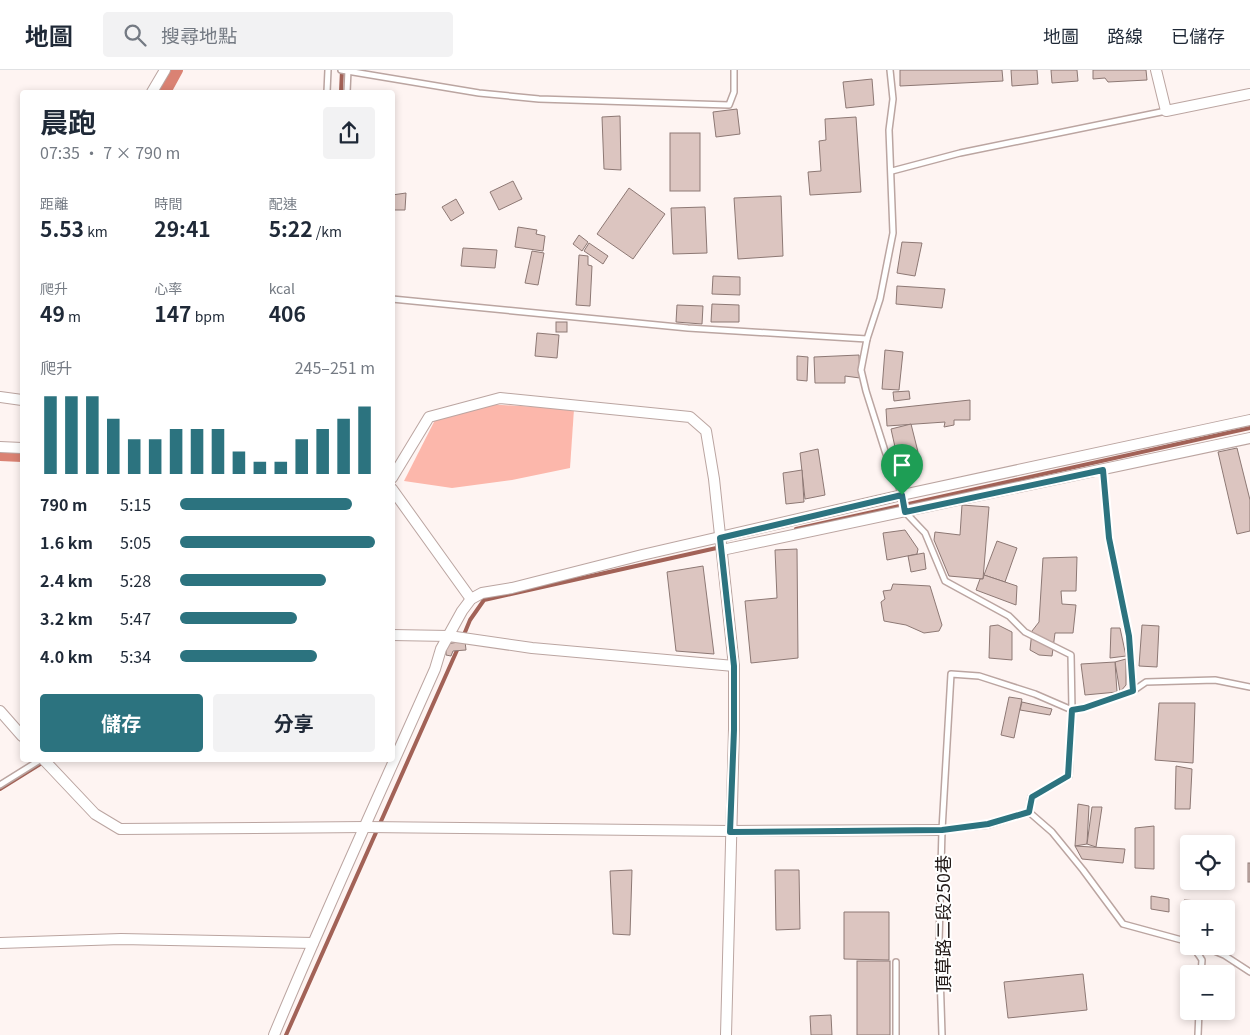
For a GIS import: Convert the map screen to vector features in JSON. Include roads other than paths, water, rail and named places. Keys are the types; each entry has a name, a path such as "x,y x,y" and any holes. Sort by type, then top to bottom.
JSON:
{"street":[{"path":"153,90 165,70"},
{"path":"1156,70 1166,111 1250,94"},
{"path":"0,397 20,400"},
{"path":"395,473 429,416 500,398 690,417 706,431 714,479 734,666 726,1035"},
{"path":"721,545 902,495 1250,420"},
{"path":"395,760 441,649 471,599 482,593 512,588 642,555 721,545 905,512 1250,438"},
{"path":"0,447 20,448"},
{"path":"395,493 471,599"},
{"path":"395,635 449,636 532,648 734,666"},
{"path":"0,711 20,734"},
{"path":"45,762 95,814 120,829 366,827 730,832 942,830"},
{"path":"274,1035 312,943 394,762"},
{"path":"0,943 121,940 312,943"}],"lane":[{"path":"327,90 328,70"},
{"path":"342,70 479,94 530,98 729,104 734,92 734,70"},
{"path":"346,90 348,70"},
{"path":"890,70 894,99 889,130 893,233 880,299 867,340 861,370 862,377 885,451 902,495 905,512 925,533 945,581 1009,616 1025,632 1071,655 1072,710 1068,776 1032,797 1029,812"},
{"path":"892,170 1166,111"},
{"path":"395,299 688,328 867,340"},
{"path":"1103,470 1109,538 1129,636 1133,691"},
{"name":"頂草路二段250巷","path":"942,1035 940,942 942,830 951,674 979,676 1035,694 1072,710"},
{"path":"1072,710 1084,708 1133,691 1146,682 1215,680 1250,687"},
{"path":"0,785 45,762"},
{"path":"942,830 988,824 1029,812"},
{"path":"1029,812 1052,832 1124,924 1180,940"},
{"path":"1222,955 1250,972"},
{"path":"896,962 896,1035"},
{"path":"1198,1035 1199,1020"}],"waterway":[{"path":"166,90 177,70"},
{"path":"341,90 342,70"},
{"path":"796,529 1250,428"},
{"path":"0,455 20,456"},
{"path":"463,637 470,620 484,600 721,547"},
{"path":"286,1035 458,648"},
{"path":"0,789 43,762"}]}
